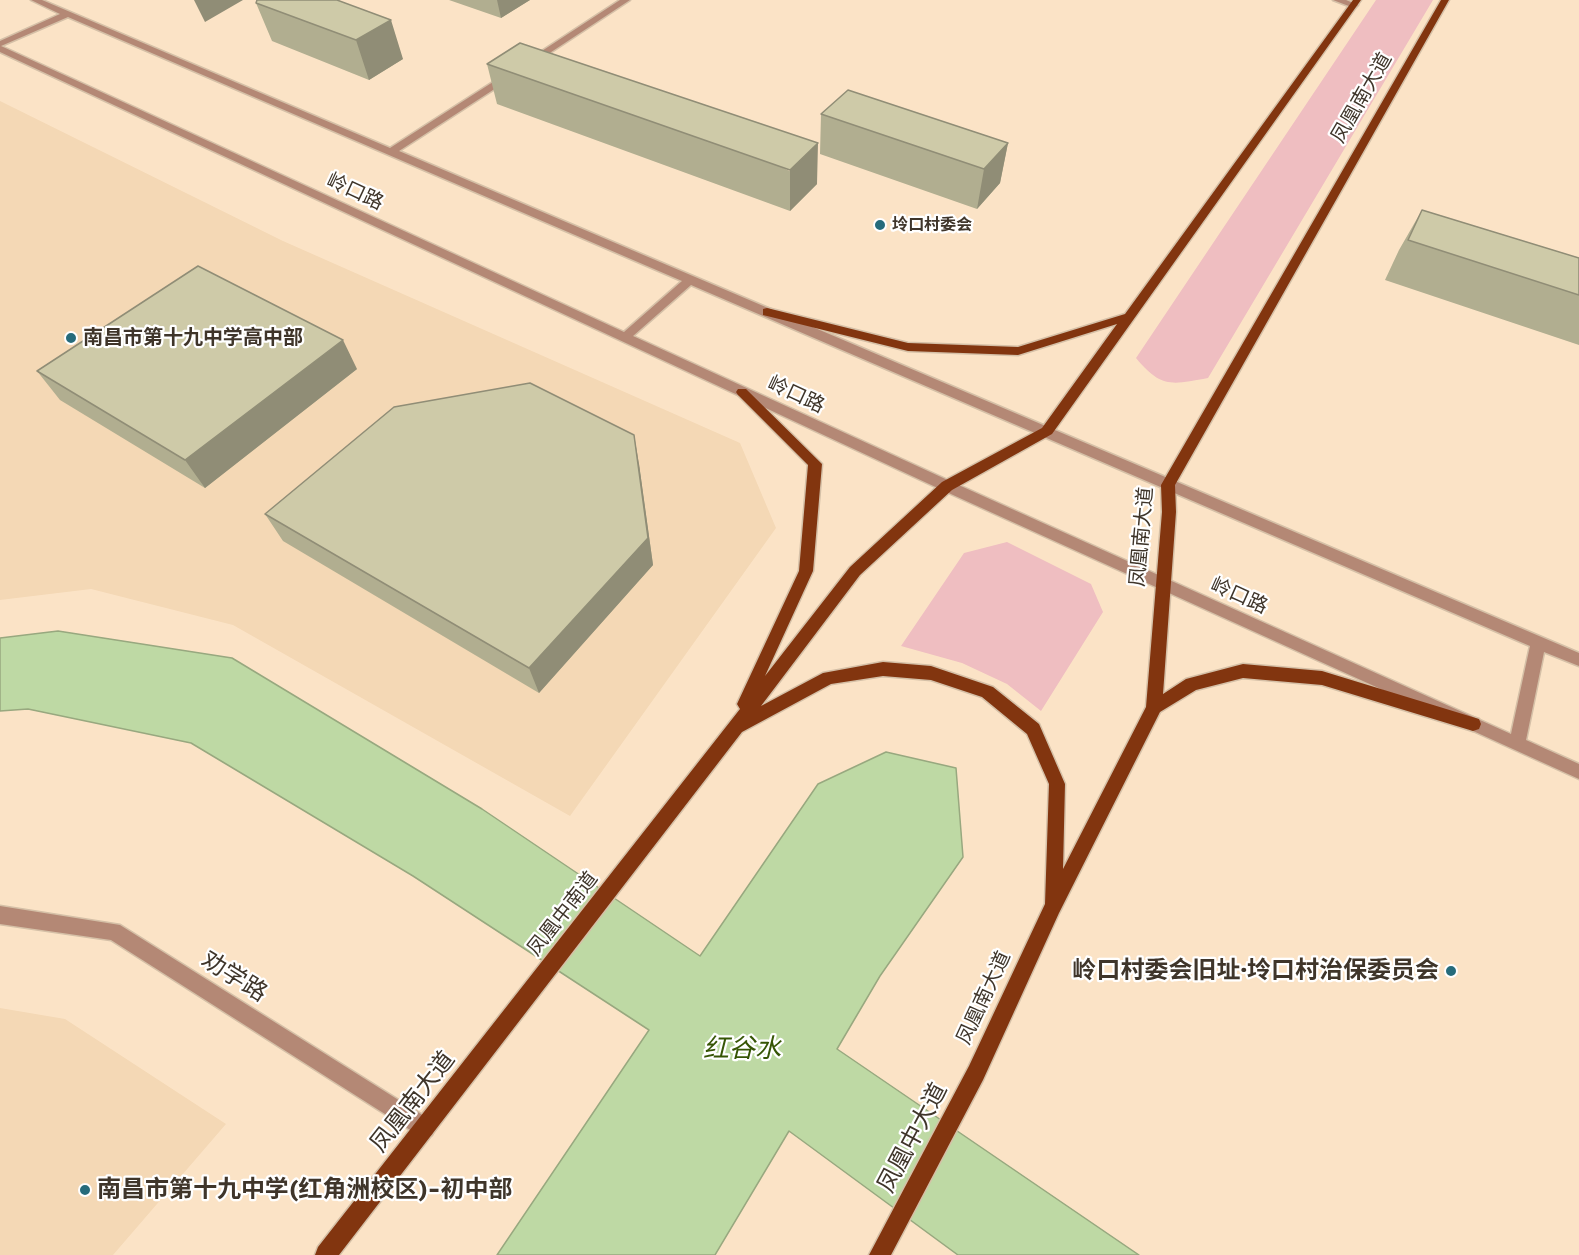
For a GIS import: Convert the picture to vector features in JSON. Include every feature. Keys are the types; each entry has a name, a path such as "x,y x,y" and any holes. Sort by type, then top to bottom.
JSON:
{"main road":[{"name":"凤凰南大道","path":"976,1073 1053,907 1154,707 1169,512 1168,485 1445,0"},
{"path":"733,728 855,571 947,486 1047,430 1355,2"},
{"path":"767,312 908,347 1018,351 1128,318"},
{"path":"733,728 806,571 815,464 742,392"},
{"path":"733,728 828,678 883,669 931,673 987,692 1033,729 1057,784 1053,907"},
{"path":"1154,707 1192,684 1243,671 1322,678 1473,724"},
{"name":"凤凰中南道","path":"540,980 622,876 733,728"},
{"name":"凤凰南大道","path":"326,1255 540,980"},
{"name":"凤凰中大道","path":"880,1255 976,1073"}],"street":[{"path":"35,0 1047,430 1168,485 1579,660"},
{"path":"391,152 626,0"},
{"path":"1337,0 1355,2"},
{"path":"0,47 68,14"},
{"name":"岭口路","path":"0,47 624,338 1579,772"},
{"path":"624,338 691,279"},
{"path":"1517,744 1538,642"},
{"name":"劝学路","path":"0,915 114,931 424,1128"}],"shaded area":[{"path":"1376,0 1433,0 1208,378 1176,383 1153,375 1136,358"},
{"path":"0,101 283,241 740,443 776,528 570,816 233,625 91,589 0,600"},
{"path":"1007,542 1091,584 1103,612 1041,711 1007,684 962,663 901,646 964,553"},
{"name":"南昌市第十九中学(红角洲校区)-初中部","path":"0,1008 65,1019 226,1124 113,1255 0,1255"}],"water":[{"name":"红谷水","path":"58,631 232,658 482,809 700,956 818,784 886,752 956,768 963,857 880,976 837,1049 1139,1255 958,1255 789,1131 715,1255 497,1255 649,1030 413,876 191,743 28,709 0,711 0,638"}],"building":[{"path":"257,0 337,0 391,20 356,40 256,3"},
{"path":"520,43 818,143 790,170 487,64"},
{"path":"848,90 1008,143 984,169 821,114"},
{"path":"1422,210 1579,258 1579,295 1408,240"},
{"path":"198,266 343,340 185,460 37,371"},
{"path":"530,383 634,435 648,538 529,668 265,514 394,407"}],"place":[{"name":"坽口村委会","path":"880,225"},
{"name":"南昌市第十九中学高中部","path":"71,338"},
{"name":"岭口村委会旧址·坽口村治保委员会","path":"1451,971"},
{"name":"南昌市第十九中学(红角洲校区)-初中部","path":"85,1190"}]}
